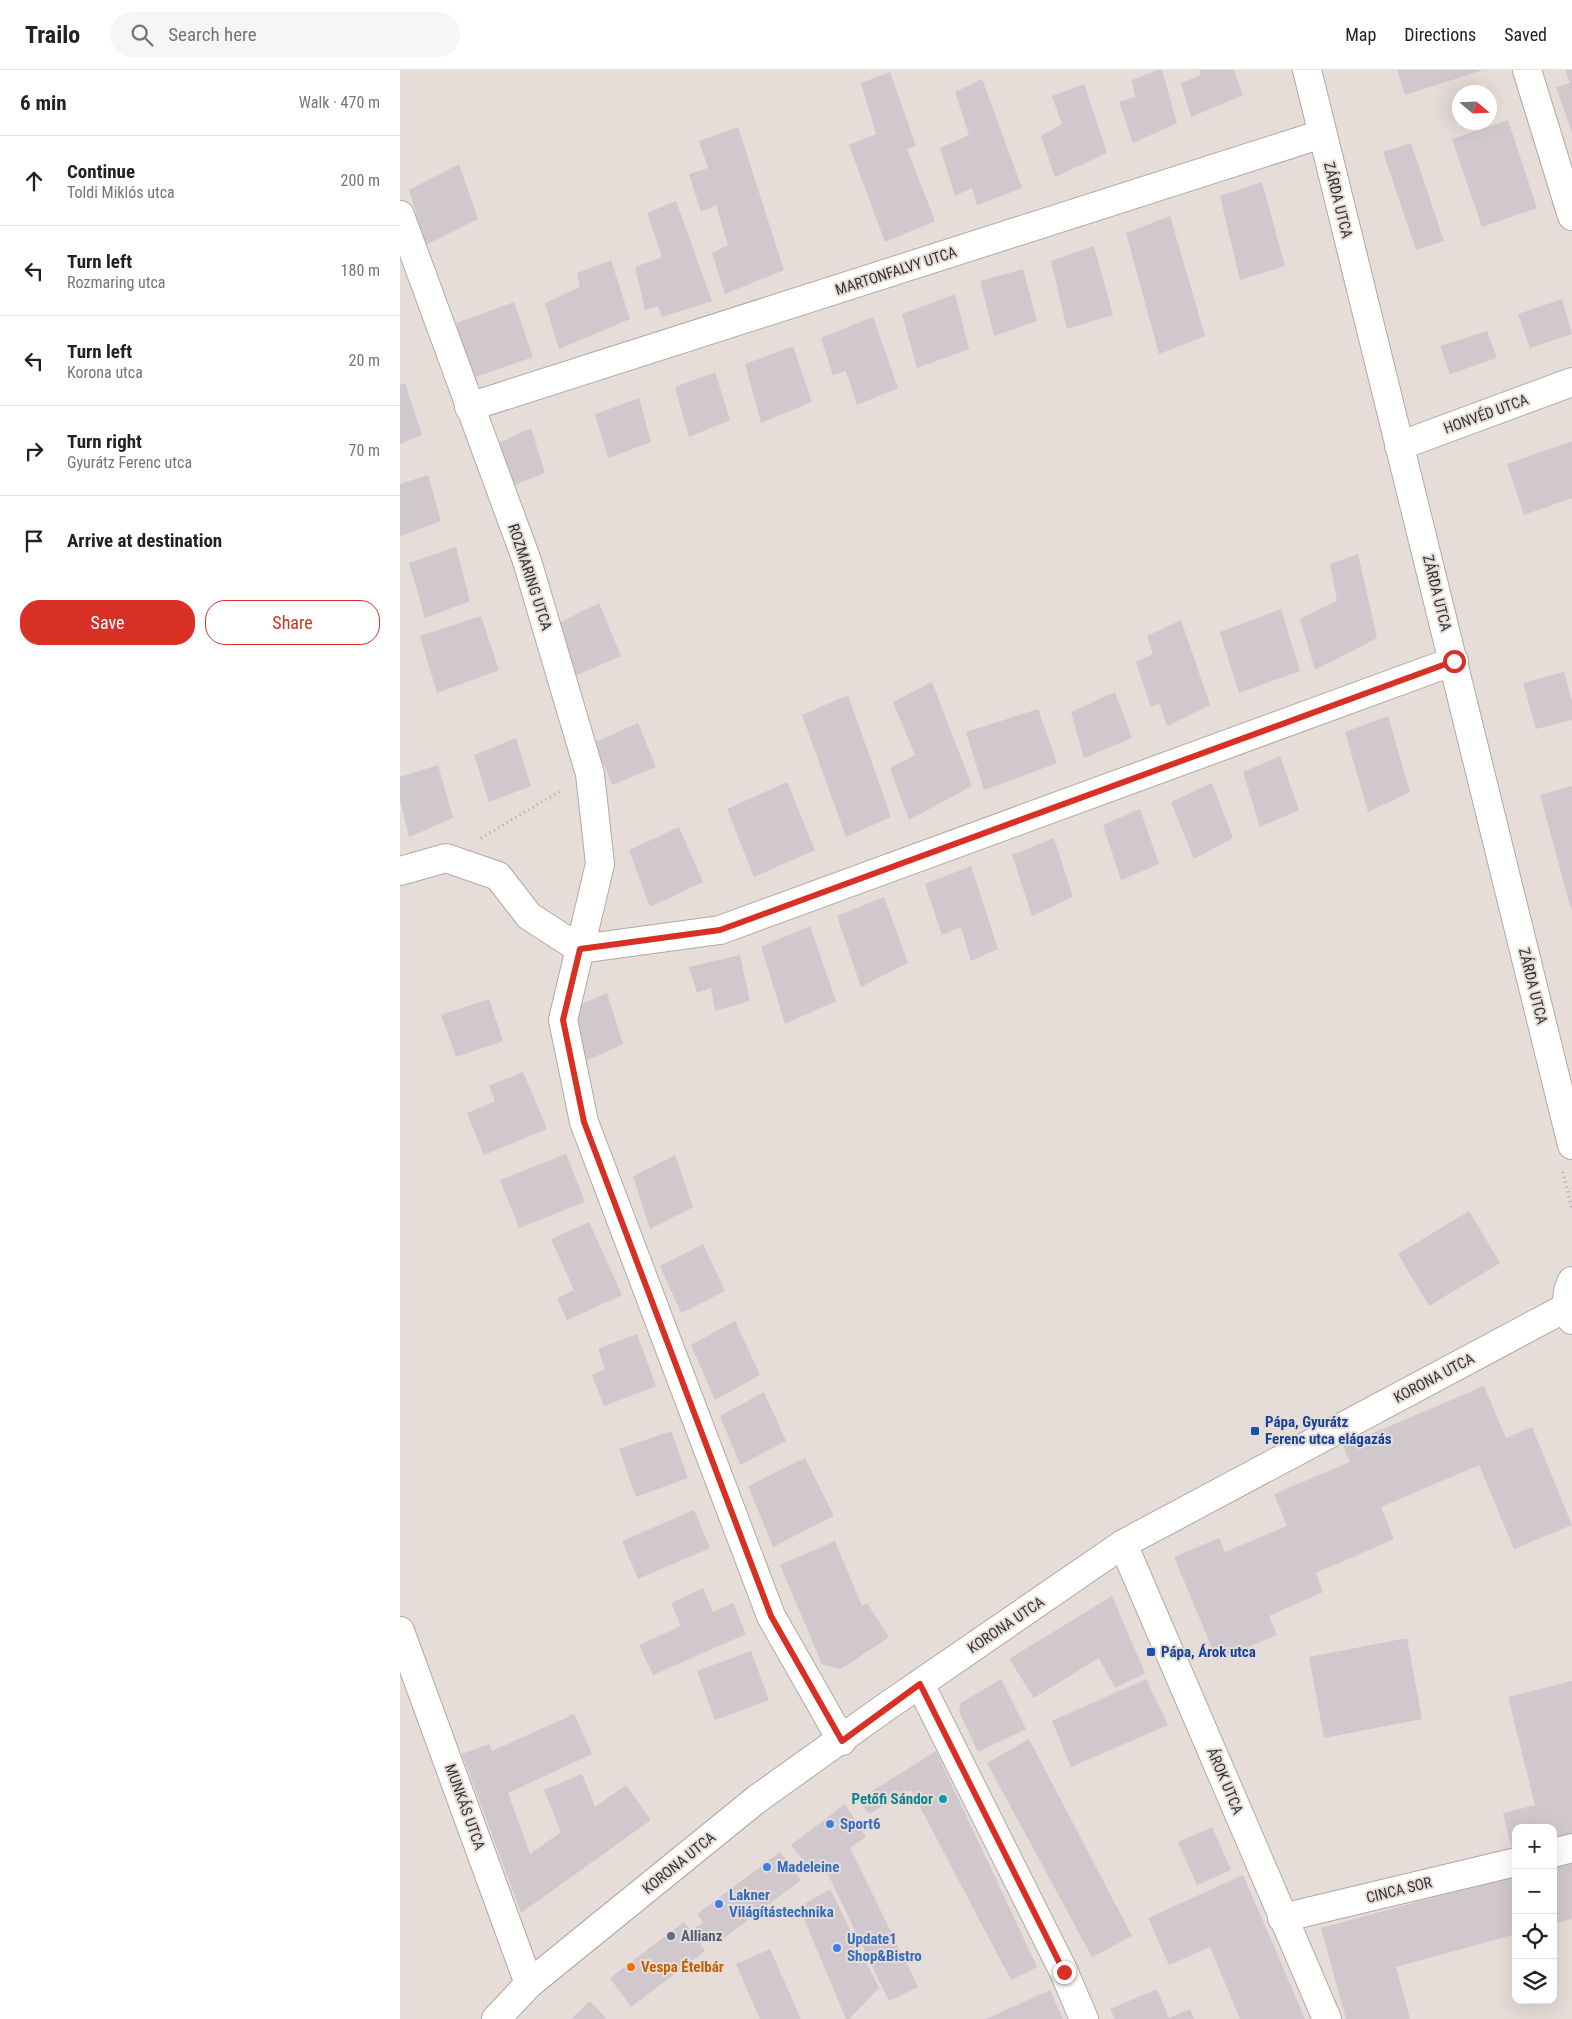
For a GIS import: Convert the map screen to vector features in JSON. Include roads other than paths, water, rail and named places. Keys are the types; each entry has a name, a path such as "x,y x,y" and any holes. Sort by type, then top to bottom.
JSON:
{"street":[{"name":"ZÁRDA UTCA","path":"1306,70 1454,661 1572,1145"},
{"path":"1527,70 1572,216"},
{"name":"MARTONFALVY UTCA","path":"469,407 1322,134"},
{"name":"ROZMARING UTCA","path":"400,215 527,561 590,774 600,864 563,1020 584,1122 771,1616 842,1741"},
{"name":"HONVÉD UTCA","path":"1399,446 1572,382"},
{"path":"400,871 446,858 498,876 529,916 580,949 720,930 1454,661"},
{"name":"KORONA UTCA","path":"496,2019 529,1984 757,1799 1123,1544 1570,1303"},
{"name":"ÁROK UTCA","path":"1123,1544 1327,2019"},
{"name":"MUNKÁS UTCA","path":"400,1631 529,1984"},
{"path":"920,1684 1064,1972 1084,2019"},
{"path":"1557,1852 1572,1848"},
{"name":"CINCA SOR","path":"1282,1918 1512,1863"}],"place":[{"name":"Pápa, Gyurátz Ferenc utca elágazás","path":"1255,1431"},
{"name":"Pápa, Árok utca","path":"1151,1652"},
{"name":"Petőfi Sándor","path":"943,1799"},
{"name":"Sport6","path":"830,1824"},
{"name":"Madeleine","path":"767,1867"},
{"name":"Lakner Világítástechnika","path":"719,1904"},
{"name":"Allianz","path":"671,1936"},
{"name":"Update1 Shop&Bistro","path":"837,1948"},
{"name":"Vespa Ételbár","path":"631,1967"}]}
